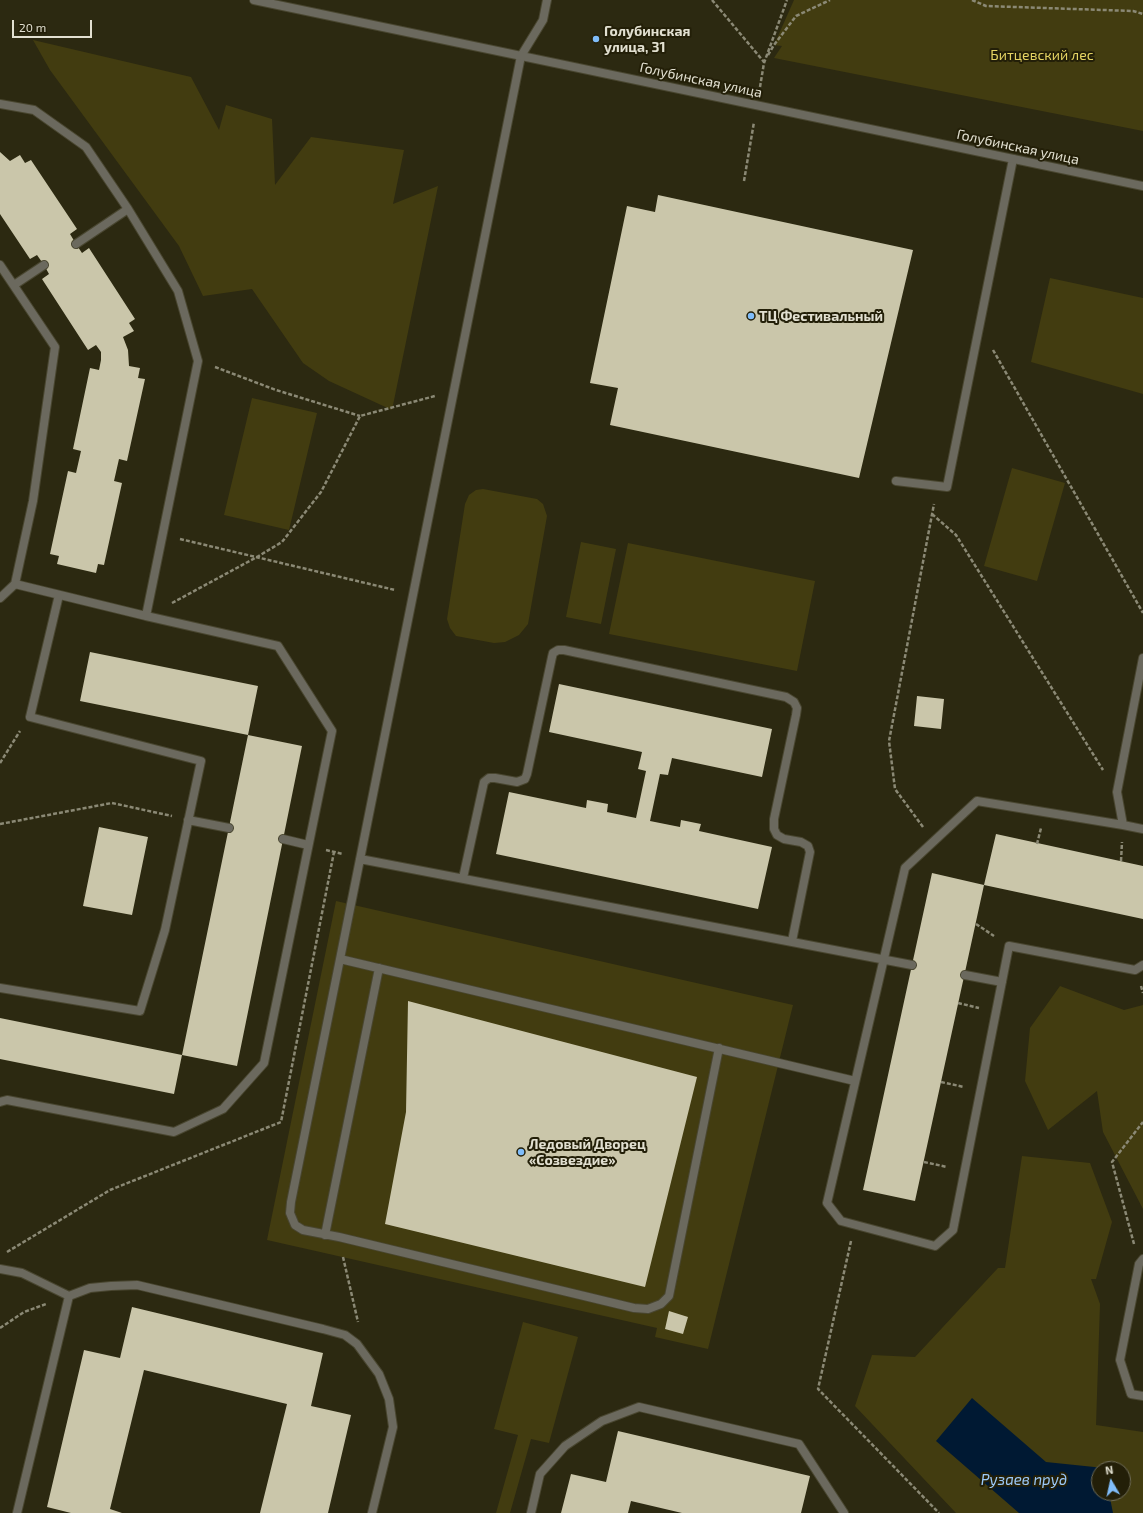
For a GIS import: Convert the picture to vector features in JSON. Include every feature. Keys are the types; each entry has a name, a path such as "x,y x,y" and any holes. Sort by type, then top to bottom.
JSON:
{"street":[{"name":"Голубинская улица","path":"254,0 1143,186"},
{"path":"547,0 543,20 521,56 290,1213 295,1225 303,1230 339,1237 634,1308 648,1309 661,1304 668,1296 719,1048"},
{"path":"0,104 34,110 86,146 128,209 178,291 198,361 146,616"},
{"path":"896,481 947,487 1013,159"},
{"path":"76,244 128,209"},
{"path":"0,264 55,347 32,501 15,584 0,598"},
{"path":"14,285 44,265"},
{"path":"0,1102 7,1100 174,1132 223,1109 264,1063 332,731 278,646 15,584"},
{"path":"0,988 140,1011 165,930 201,761 30,717 59,595"},
{"path":"463,878 484,782 489,778 517,782 524,779 527,774 553,653 558,650 564,650 786,697 794,702 797,708 796,715 774,819 774,829 778,835 784,839 801,842 808,846 810,852 792,941"},
{"path":"1123,824 1117,792 1143,658"},
{"path":"1143,829 1123,824 977,801 905,868 827,1203 840,1221 935,1246 953,1230 1009,946 1135,970 1143,965"},
{"path":"188,820 229,828"},
{"path":"283,839 308,845"},
{"path":"360,858 912,965"},
{"path":"340,959 855,1081"},
{"path":"326,1235 379,968"},
{"path":"965,975 1002,982"},
{"path":"1141,1261 1120,1360 1131,1394 1143,1396"},
{"path":"0,1269 22,1273 69,1296 90,1288 137,1285 323,1328 345,1335 357,1344 379,1374 389,1399 393,1427 372,1513"},
{"path":"17,1513 69,1296"},
{"path":"531,1513 540,1474 565,1446 602,1421 639,1407 798,1444 844,1513"}],"path":[{"path":"712,0 764,63"},
{"path":"760,88 764,63 787,0"},
{"path":"764,63 774,45 796,16 830,0"},
{"path":"972,0 986,6 1133,11 1143,14"},
{"path":"744,181 754,122"},
{"path":"979,325 1143,613"},
{"path":"198,361 276,390 360,416 454,392"},
{"path":"146,616 257,558 282,542 321,492 360,416"},
{"path":"934,841 895,789 889,741 937,486"},
{"path":"932,514 956,535 1117,792"},
{"path":"163,535 413,594"},
{"path":"0,763 30,717"},
{"path":"0,824 112,803 188,820"},
{"path":"308,845 360,858"},
{"path":"976,924 1009,946"},
{"path":"1141,1261 1112,1162 1143,1122"},
{"path":"924,1162 965,1171"},
{"path":"855,1225 818,1389 939,1513"},
{"path":"339,1237 359,1324"},
{"path":"0,1328 24,1312 69,1296"}],"green space":[{"name":"Битцевский лес","path":"794,0 1143,0 1143,131 774,58 782,46 774,45"},
{"path":"33,40 191,77 219,130 226,105 272,119 275,185 311,137 404,150 393,204 438,186 392,410 329,381 303,363 252,289 203,296 179,246 50,70"},
{"path":"1050,278 1143,298 1143,394 1031,362"},
{"path":"252,398 317,413 289,530 224,515"},
{"path":"1012,468 1065,483 1037,581 984,566"},
{"path":"483,489 537,499 543,504 547,516 528,624 519,635 505,642 494,643 456,636 450,628 447,619 465,504 469,495 476,490"},
{"path":"581,542 616,549 601,624 566,617"},
{"path":"628,543 815,581 797,671 609,634"},
{"name":"Ледовый Дворец «Созвездие»","path":"336,901 793,1005 708,1349 655,1337 657,1328 267,1240"},
{"path":"1060,986 1124,1010 1143,1005 1143,1209 1103,1132 1097,1091 1048,1130 1025,1081 1030,1028"},
{"path":"1022,1156 1090,1163 1112,1222 1096,1279 1091,1279 1100,1304 1096,1425 1143,1432 1143,1513 956,1513 855,1406 872,1355 915,1357 998,1268 1005,1268"},
{"path":"523,1322 578,1337 549,1443 531,1439 510,1513 496,1513 518,1435 494,1429"}],"water":[{"name":"Рузаев пруд","path":"972,1398 1046,1462 1091,1467 1091,1501 1111,1501 1113,1513 1019,1513 936,1441"}],"building":[{"path":"0,152 10,161 20,155 25,163 31,160 77,229 70,234 76,244 82,253 89,248 135,319 129,323 134,331 123,337 128,350 129,366 140,368 138,378 145,379 127,461 119,459 114,481 122,483 104,565 98,564 96,573 57,564 59,556 50,554 68,471 76,473 81,451 73,449 90,368 99,370 101,352 96,345 88,350 42,279 49,274 44,265 37,255 30,259 0,214"},
{"name":"ТЦ Фестивальный","path":"658,195 913,250 859,478 610,425 618,388 590,383 627,206 655,212"},
{"path":"90,652 258,686 248,735 80,701"},
{"path":"559,684 772,729 762,777 672,758 668,775 660,774 650,821 680,827 681,820 701,824 699,831 772,847 758,909 496,854 509,792 586,808 587,800 608,804 607,812 636,818 646,771 638,769 642,752 549,732"},
{"path":"917,696 944,699 941,729 914,726"},
{"path":"248,735 302,746 237,1066 182,1055"},
{"path":"99,827 148,837 132,915 83,906"},
{"path":"996,834 1143,866 1143,919 984,885"},
{"path":"932,873 984,885 915,1201 863,1190"},
{"path":"408,1001 697,1077 645,1287 385,1224 406,1112"},
{"path":"0,1018 182,1055 174,1094 0,1059"},
{"path":"132,1307 323,1353 311,1406 351,1415 328,1513 260,1513 287,1404 144,1370 110,1509 122,1513 71,1513 47,1507 84,1350 120,1358"},
{"path":"669,1311 688,1317 683,1334 665,1329"},
{"path":"618,1431 810,1476 801,1513 682,1513 631,1501 628,1513 561,1513 571,1474 606,1482"}],"place":[{"name":"Голубинская улица, 31","path":"596,39"},
{"name":"ТЦ Фестивальный","path":"751,316"},
{"name":"Ледовый Дворец «Созвездие»","path":"521,1152"}]}
